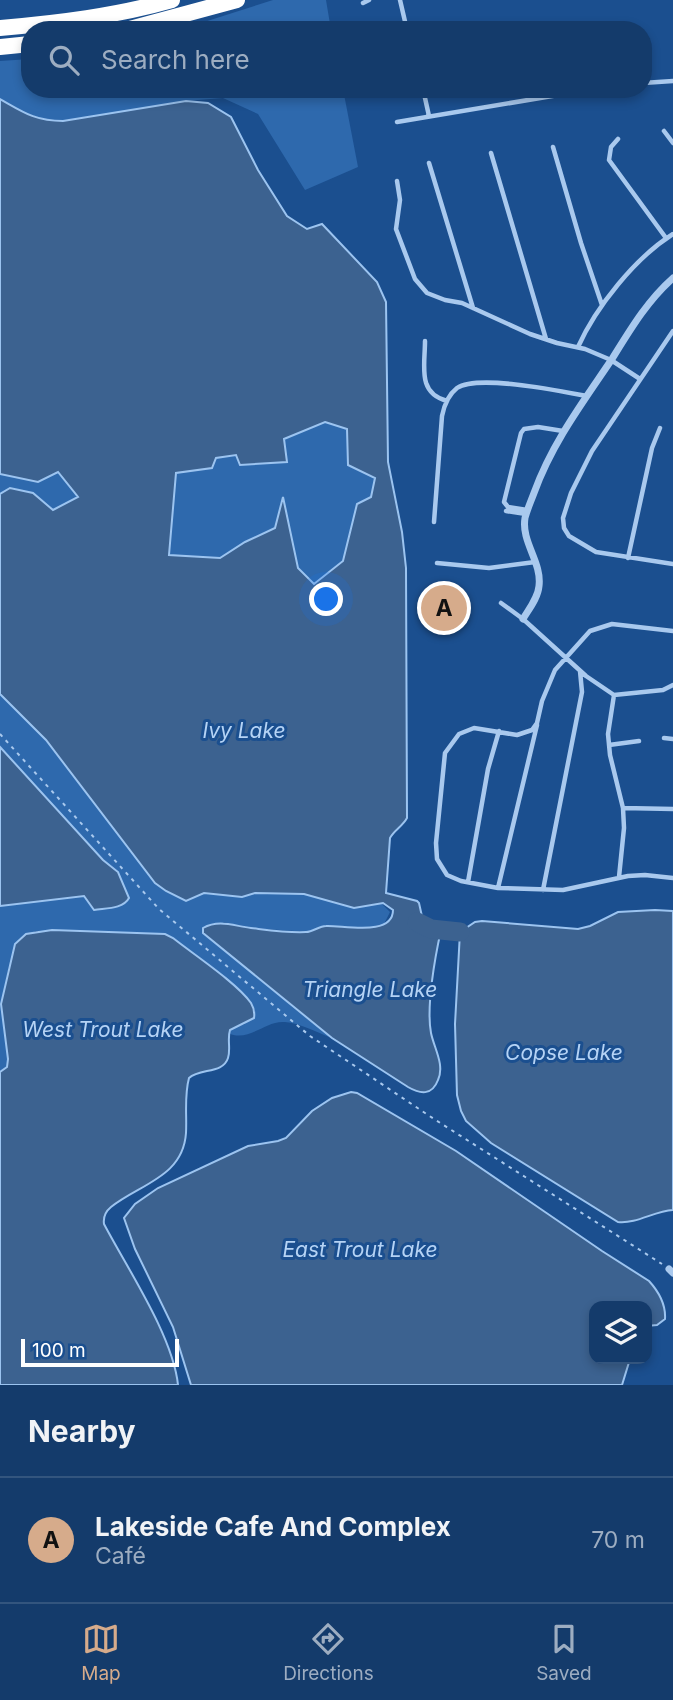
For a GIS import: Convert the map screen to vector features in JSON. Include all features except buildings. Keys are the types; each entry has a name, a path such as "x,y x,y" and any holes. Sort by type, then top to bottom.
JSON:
{"highway":[{"path":"67,21 172,0"},
{"path":"159,21 237,0"},
{"path":"0,28 21,26"},
{"path":"0,47 21,45"}],"street":[{"path":"523,619 539,586 525,528 527,512 540,478 586,396 650,302 673,278"}],"lane":[{"path":"363,3 369,0"},
{"path":"400,0 405,21"},
{"path":"652,82 673,81"},
{"path":"424,98 429,116"},
{"path":"397,122 539,98"},
{"path":"664,131 673,143"},
{"path":"618,139 611,147 609,160 666,238"},
{"path":"552,147 580,243 602,305"},
{"path":"491,153 546,339"},
{"path":"429,163 472,308"},
{"path":"397,181 400,200 396,229 415,279 427,293 472,308 546,339 578,347 611,360 640,379"},
{"path":"578,347 587,327 602,305 631,272 673,234"},
{"path":"673,331 592,451 571,493 564,518 564,528 580,544 596,552 673,564"},
{"path":"425,341 427,389 434,397 447,401"},
{"path":"434,522 442,416 447,401 458,387 471,383 530,387 586,396"},
{"path":"527,512 508,507 504,502 521,433 524,429 538,427 564,431"},
{"path":"628,558 652,448 660,428"},
{"path":"506,511 527,512"},
{"path":"437,563 489,568 535,562"},
{"path":"501,603 523,619 603,690 614,695 663,690 673,685"},
{"path":"498,888 549,681 590,631 601,626 612,624 673,631"},
{"path":"543,890 582,692 580,671"},
{"path":"614,695 609,745 624,828 620,877"},
{"path":"537,723 532,730 517,734 474,728 466,730 453,740 445,753 436,843 437,859 447,875 498,888 543,890 582,888 620,877 645,875 673,878"},
{"path":"468,882 488,769 499,731"},
{"path":"664,737 673,739"},
{"path":"609,745 639,741"},
{"path":"622,808 673,808"}],"path":[{"path":"0,734 159,909 310,1036 671,1271"}],"shaded area":[{"path":"273,0 326,0 330,21 207,21"},
{"path":"21,60 21,98 223,98 186,101 63,121 53,120 37,117 0,99 0,61"},
{"path":"223,98 345,98 358,167 305,190 258,114"},
{"path":"325,422 348,429 348,465 375,477 371,497 357,505 343,561 314,584 298,568 282,499 276,528 245,542 220,558 169,555 175,473 212,468 216,458 237,455 286,461 284,439"},
{"path":"58,472 79,497 53,510 33,493 10,488 0,494 0,474 38,481"},
{"path":"0,694 46,740 186,901 204,893 242,897 255,893 304,894 354,908 381,903 390,912 384,924 365,928 323,926 309,932 252,928 223,922 291,1006 332,1038 285,1022 271,1024 243,1035 228,1033 245,1024 246,998 173,938 156,933 35,931 9,966 1,1004 8,1059 7,1067 0,1072"}],"water":[{"name":"Ivy Lake","path":"0,99 23,112 53,121 186,101 208,103 231,117 258,170 287,216 307,229 322,224 377,282 386,302 388,462 406,568 407,818 390,838 386,893 417,901 423,921 439,926 441,930 430,996 431,1033 440,1068 438,1080 432,1089 421,1092 412,1089 332,1038 203,933 203,928 209,925 221,924 292,932 309,932 326,926 376,927 391,918 393,910 383,903 354,908 304,894 255,893 242,897 204,893 186,901 166,891 155,883 46,740 0,694 0,494 10,488 33,493 53,510 78,497 58,472 38,482 0,474","holes":["325,422 347,429 348,465 375,478 371,497 357,504 343,561 314,584 298,568 283,497 275,528 220,558 169,555 176,473 212,468 216,458 236,455 240,465 287,462 284,439"]},
{"path":"0,747 103,860 118,872 129,898 126,902 94,910 84,896 0,906"},
{"name":"Copse Lake","path":"673,911 673,1210 618,1222 491,1143 466,1121 457,1095 455,1024 460,932 475,922 482,921 578,929 618,912"},
{"name":"West Trout Lake","path":"52,930 165,934 225,978 254,1008 254,1018 230,1030 229,1055 225,1063 189,1078 186,1133 177,1160 158,1178 111,1207 104,1217 104,1224 168,1345 178,1385 0,1385 0,1072 7,1067 8,1059 1,1004 15,944 26,934"},
{"name":"East Trout Lake","path":"351,1092 357,1093 456,1151 649,1281 659,1294 664,1308 665,1319 657,1325 652,1326 652,1301 589,1301 589,1364 628,1364 622,1385 191,1385 173,1327 135,1249 124,1218 135,1204 158,1188 248,1146 286,1138 312,1111 332,1098"}],"waterway":[{"path":"417,922 431,929 460,932"}],"place":[{"name":"Lakeside Cafe And Complex","path":"444,608"}],"water label":[{"name":"Triangle Lake","path":"370,990"}]}
